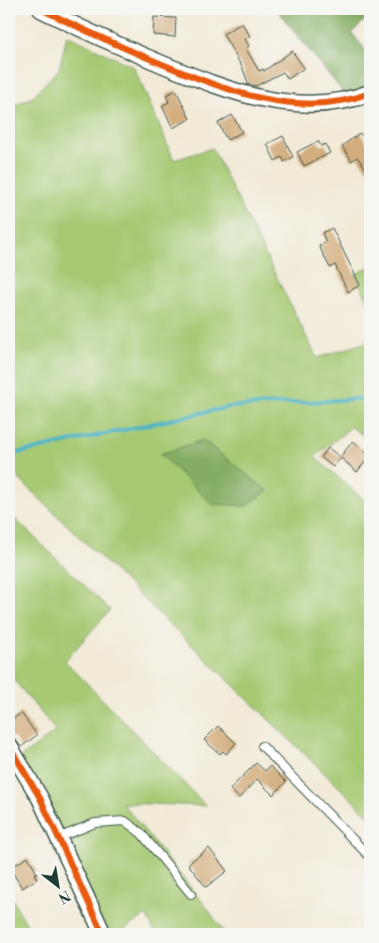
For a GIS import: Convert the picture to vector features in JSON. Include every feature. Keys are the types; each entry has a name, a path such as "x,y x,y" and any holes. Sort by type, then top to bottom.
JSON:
{"street":[{"path":"41,9 101,38 221,88 256,98 306,104 331,103 370,93"},
{"path":"9,746 40,798 103,934"}],"lane":[{"path":"262,746 370,857"},
{"path":"58,838 95,823 126,821 141,833 191,894"}],"green space":[{"path":"276,9 370,9 370,15 352,33 370,56 370,89 346,96"},
{"path":"67,35 134,67 174,160 212,148 317,358 370,341 370,440 351,427 315,457 370,505 370,817 15,475 9,482 9,107 31,98 59,69"},
{"path":"370,266 370,305 355,275"},
{"path":"203,440 268,491 247,506 212,504 160,454"},
{"path":"9,513 110,610 65,661 206,806 122,803 205,905 225,934 156,934 146,915 117,934 103,934 17,760 56,731 9,674"},
{"path":"9,893 32,934 9,934"}],"building":[{"path":"154,17 176,18 175,37 153,35"},
{"path":"242,23 250,36 245,39 249,46 246,49 259,71 263,69 264,71 292,51 304,68 288,79 283,72 256,86 247,84 243,69 223,34"},
{"path":"176,90 190,119 173,128 162,106 169,102 166,95"},
{"path":"232,115 242,132 227,140 218,123"},
{"path":"360,133 370,147 370,174 357,157 352,161 342,146"},
{"path":"283,136 293,157 284,162 282,157 275,161 267,144"},
{"path":"318,141 321,146 325,144 330,153 304,166 297,152"},
{"path":"332,228 360,285 348,292 335,265 330,268 319,246 326,242 322,233"},
{"path":"353,441 370,456 357,472 341,458 333,467 321,457 328,448 340,457"},
{"path":"21,713 37,735 21,747 14,738 9,736 9,722"},
{"path":"218,726 236,743 226,754 223,751 220,754 204,740"},
{"path":"256,763 265,771 270,766 286,782 273,795 257,779 239,798 230,789"},
{"path":"209,848 227,871 206,887 188,864"},
{"path":"28,857 37,873 34,874 37,879 22,888 10,868"}],"waterway":[{"path":"9,455 229,407 370,398"}],"cycle path":[{"path":"41,9 147,58 212,84 264,99 290,103 317,104 343,101 370,93"},
{"path":"9,746 40,798 103,934"}]}
